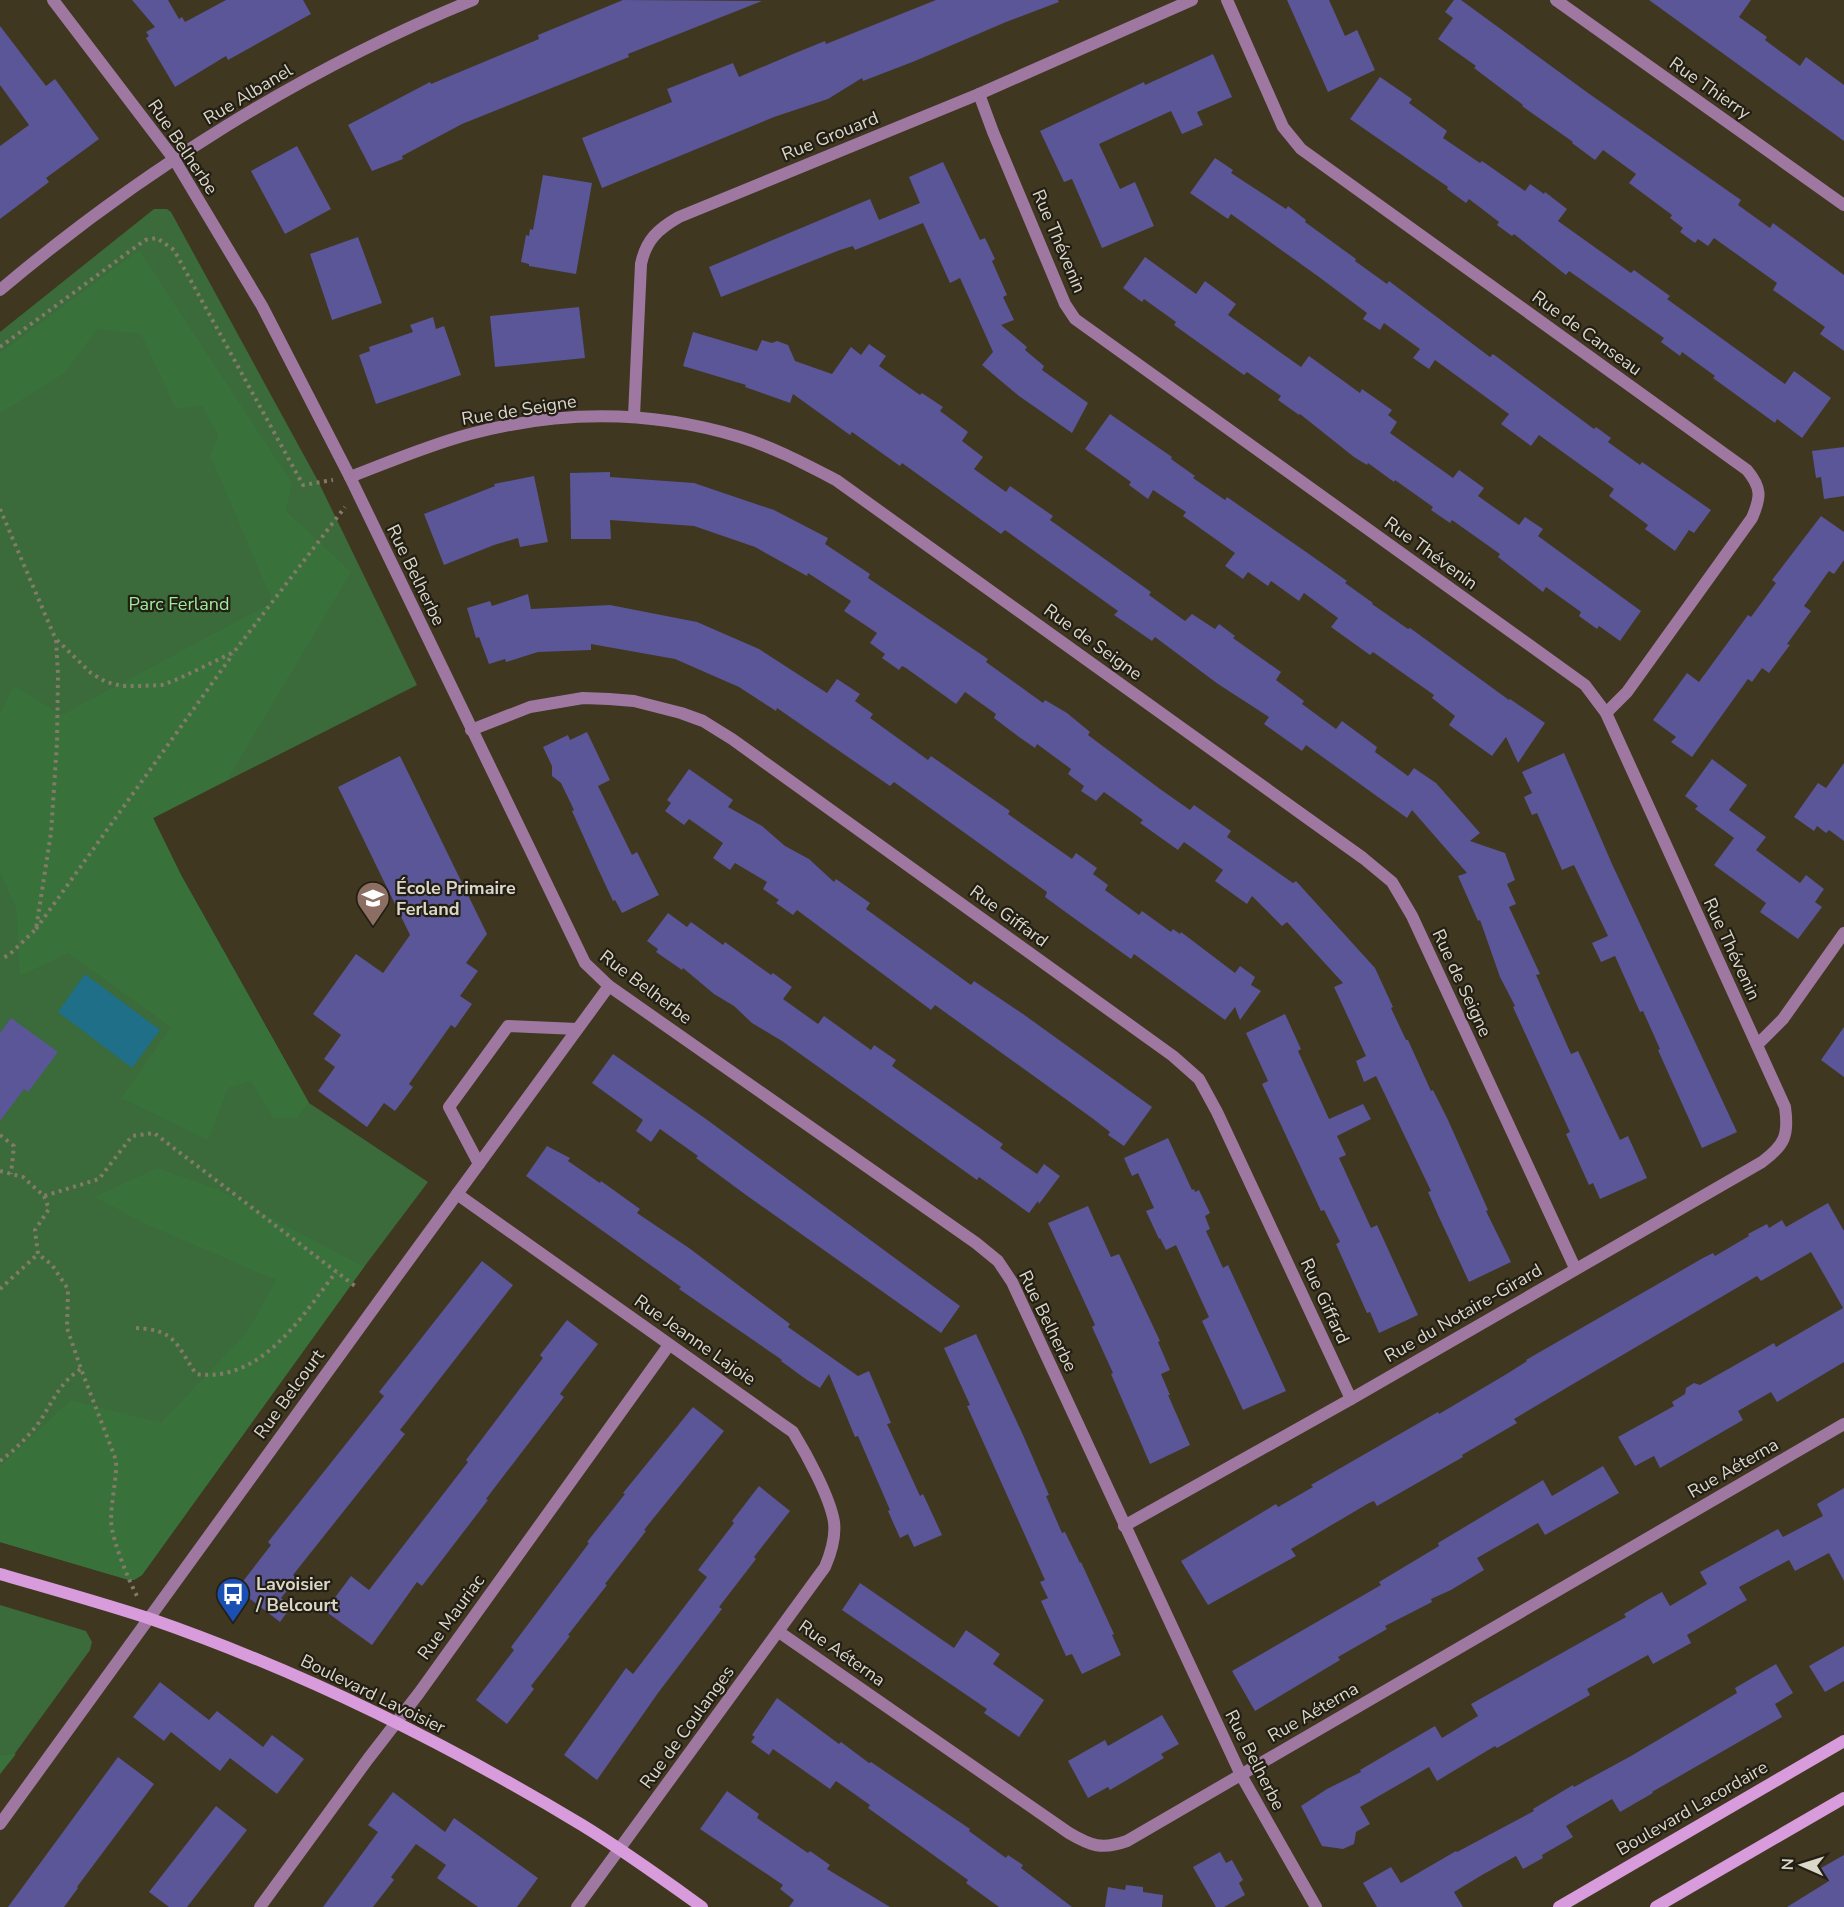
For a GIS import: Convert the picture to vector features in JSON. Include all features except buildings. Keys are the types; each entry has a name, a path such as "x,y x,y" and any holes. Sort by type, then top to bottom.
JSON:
{"street":[{"name":"Rue Belherbe","path":"53,0 174,159 262,306 350,477 585,963 609,986 976,1243 998,1262 1012,1282 1240,1775 1316,1907"},
{"name":"Rue Albanel","path":"0,290 29,265 174,159 286,91 368,48 473,0"},
{"name":"Rue Grouard","path":"634,416 641,264 644,250 664,226 679,217 979,94 1191,0"},
{"name":"Rue de Canseau","path":"1227,0 1283,127 1301,149 1747,470 1755,480 1760,493 1752,518 1627,692 1606,713"},
{"name":"Rue Thierry","path":"1556,0 1844,205"},
{"name":"Rue Thévenin","path":"979,94 1061,293 1075,319 1585,685 1606,713 1785,1107"},
{"name":"Rue de Seigne","path":"350,477 444,442 496,428 564,417 634,416 669,420 742,437 777,451 836,480 1363,858 1392,882 1412,916 1575,1268"},
{"name":"Rue Giffard","path":"471,730 530,707 584,698 634,701 681,712 703,721 732,739 1173,1056 1199,1079 1217,1112 1351,1398"},
{"path":"1756,1045 1783,1019 1844,933"},
{"name":"Rue Belcourt","path":"0,1824 609,986"},
{"path":"478,1164 449,1107 508,1026 577,1029"},
{"name":"Rue du Notaire-Girard","path":"1124,1526 1762,1162 1784,1140 1788,1124 1785,1107"},
{"name":"Rue Jeanne Lajoie","path":"457,1194 669,1346 794,1432 830,1506 834,1522 834,1538 825,1567"},
{"name":"Rue Mauriac","path":"260,1907 669,1346"},
{"name":"Rue Aéterna","path":"779,1632 1069,1833 1084,1842 1098,1846 1113,1846 1126,1841 1844,1424"},
{"name":"Rue de Coulanges","path":"577,1907 825,1567"},
{"name":"Boulevard Lavoisier","path":"0,1574 148,1618 294,1676 395,1723 505,1780 619,1849 702,1907"},
{"name":"Boulevard Lacordaire","path":"1559,1907 1844,1741"},
{"path":"1656,1907 1844,1798"}],"path":[{"path":"0,347 145,240 157,238 174,250 303,485 315,483"},
{"path":"0,959 9,955 36,929 234,652 357,492"},
{"path":"0,509 56,640 57,754 51,833 36,929"},
{"path":"56,640 92,673 106,682 122,686 162,685 234,652"},
{"path":"44,1196 99,1179 132,1136 154,1133 356,1286"},
{"path":"0,1135 14,1146 11,1174"},
{"path":"0,1171 23,1177 44,1196 49,1209 35,1230 38,1254 52,1265 68,1289 67,1328 116,1460 111,1521 113,1535 130,1582 148,1618"},
{"path":"0,1289 38,1254"},
{"path":"136,1328 155,1329 170,1335 196,1374 206,1376 228,1372 246,1366 275,1346 293,1328 336,1272"},
{"path":"0,1461 40,1421 60,1386 81,1370"}],"green space":[{"name":"Parc Ferland","path":"154,209 167,209 171,212 318,481 417,685 153,818 181,875 309,1103 428,1182 142,1575 129,1580 0,1542 0,332"},
{"path":"139,250 292,483 286,511 351,572 227,780 153,818 181,875 309,1103 297,1118 273,1118 251,1081 228,1088 208,1140 121,1098 171,1027 68,953 20,976 16,908 0,873 0,713 14,686 62,715 273,602 210,455 218,435 202,406 176,409 141,334 97,329 65,373 0,413 0,353"},
{"path":"157,1168 217,1189 364,1267 142,1575 129,1580 0,1542 0,1466 71,1400 161,1423 247,1332 276,1280 148,1225 94,1197"},
{"path":"0,1605 86,1631 92,1642 90,1650 0,1774"},
{"path":"16,1754 0,1774 0,1755"}],"water":[{"path":"85,974 160,1030 132,1068 58,1012"}],"place":[{"name":"École Primaire Ferland","path":"373,927"},
{"name":"Lavoisier / Belcourt","path":"233,1623"}]}
